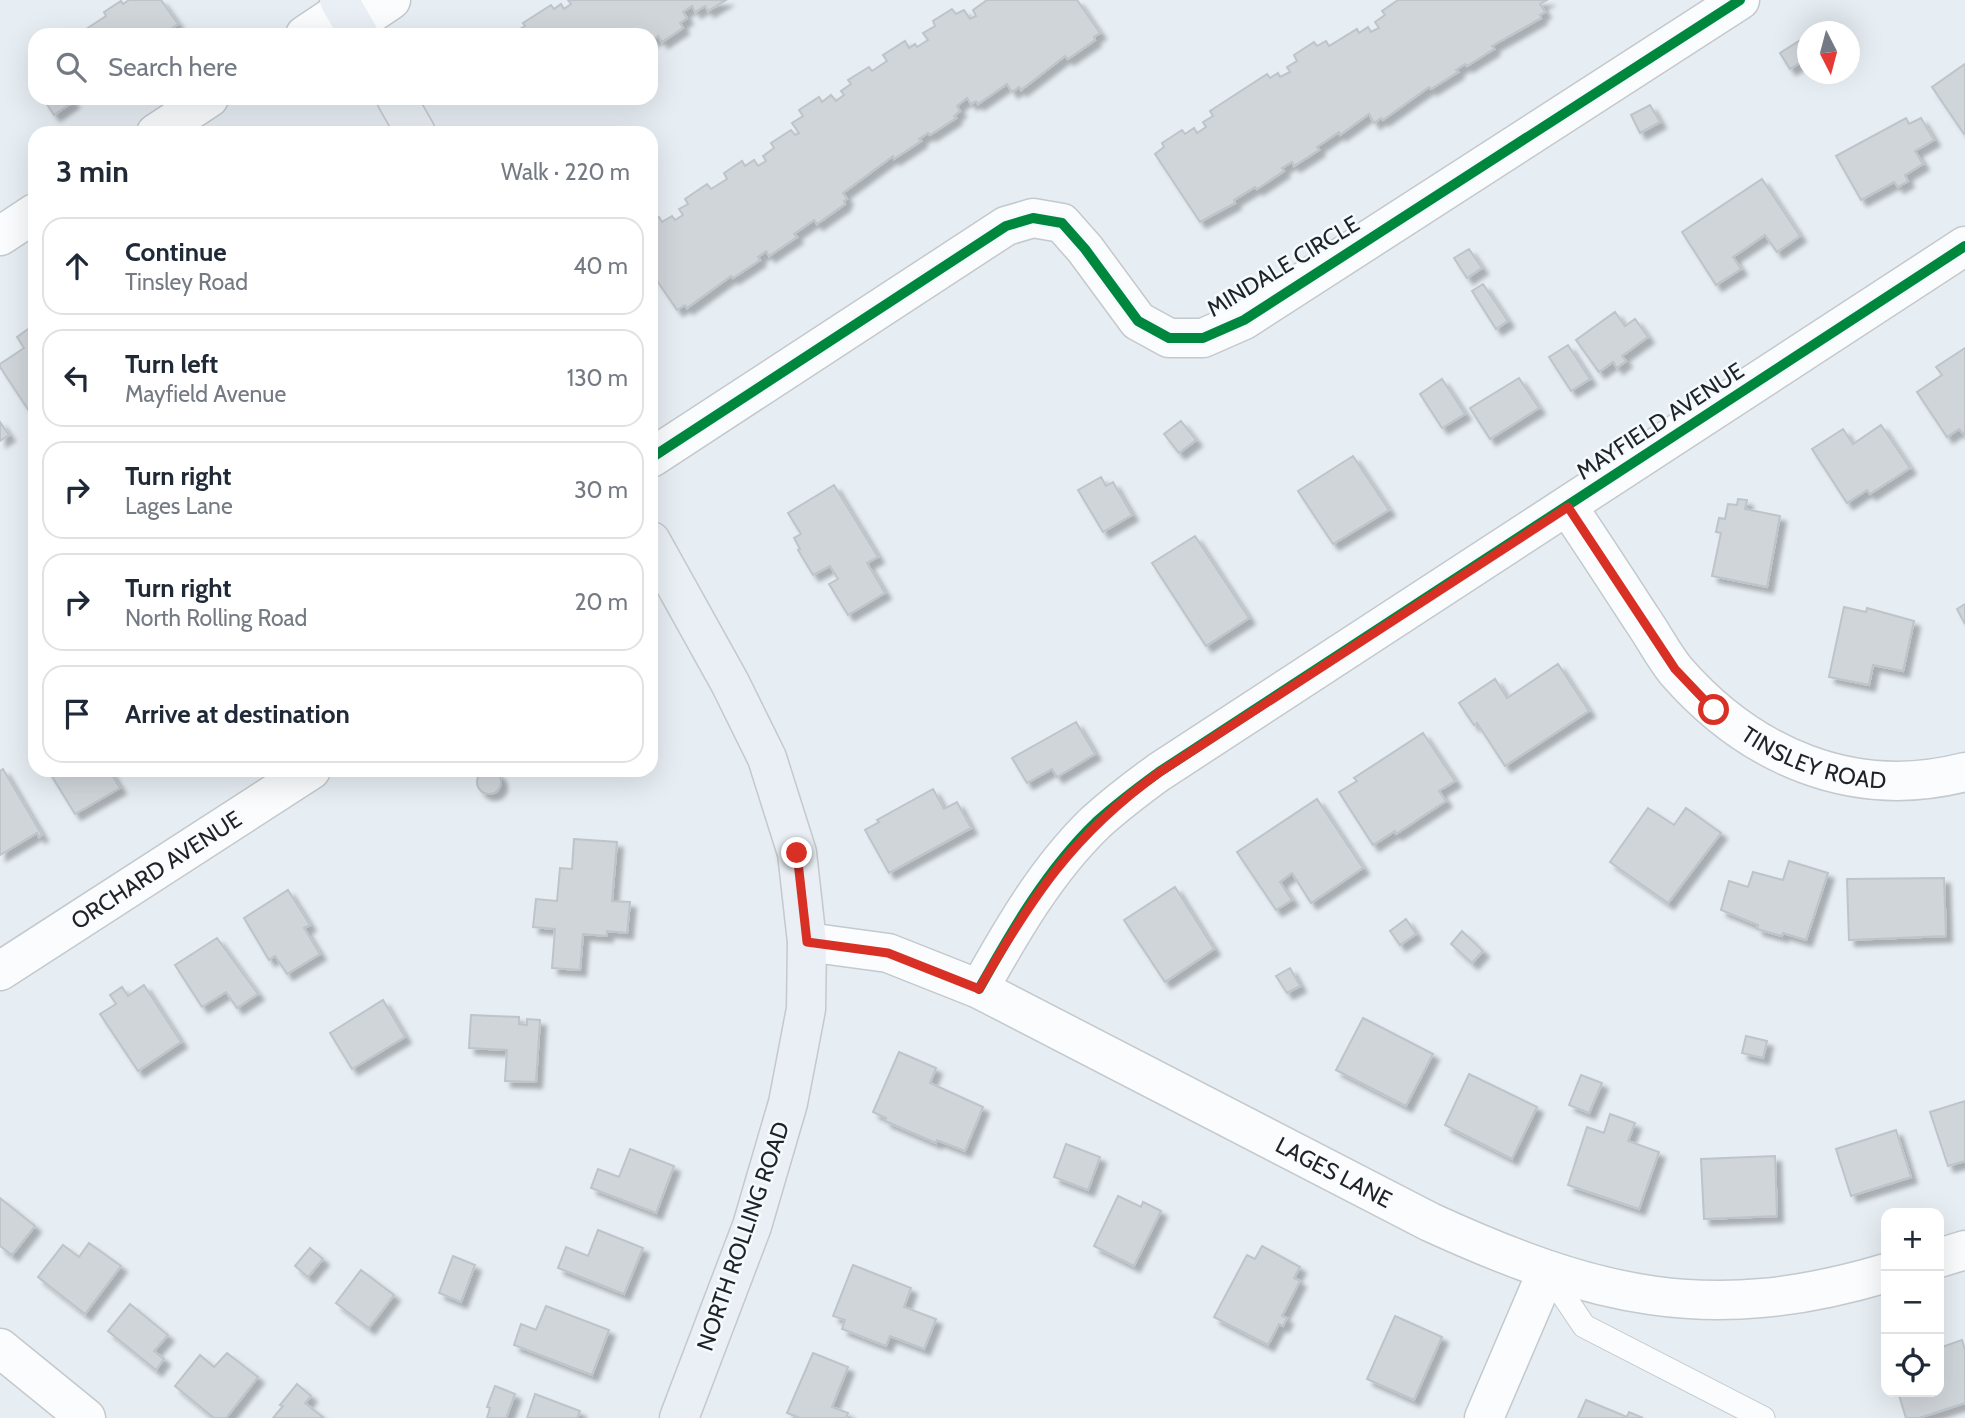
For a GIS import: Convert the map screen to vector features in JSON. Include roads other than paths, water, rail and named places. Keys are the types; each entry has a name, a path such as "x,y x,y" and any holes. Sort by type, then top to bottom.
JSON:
{"main road":[{"path":"400,105 412,126"},
{"name":"NORTH ROLLING ROAD","path":"658,554 730,683 767,758 797,853 807,942 806,1009 788,1103 752,1226 678,1418"}],"street":[{"path":"322,28 391,0"},
{"name":"MINDALE CIRCLE","path":"658,453 1006,226 1033,218 1062,223 1085,249 1138,321 1169,338 1203,338 1244,320 1740,0"},
{"path":"167,126 198,105"},
{"path":"0,236 28,218"},
{"name":"MAYFIELD AVENUE","path":"979,989 1042,886 1087,832 1125,797 1965,246"},
{"name":"TINSLEY ROAD","path":"1568,507 1675,669 1714,710 1764,746 1810,768 1861,779 1910,782 1965,772"},
{"name":"ORCHARD AVENUE","path":"0,971 300,777"},
{"name":"LAGES LANE","path":"807,942 888,953 979,989 1430,1222 1497,1253 1547,1271 1627,1293 1714,1301 1767,1299 1805,1293 1881,1274"},
{"path":"1944,1256 1965,1250"},
{"path":"1484,1418 1547,1271"},
{"path":"0,1348 86,1418"}],"lane":[{"path":"1547,1271 1584,1326 1763,1418"}]}
